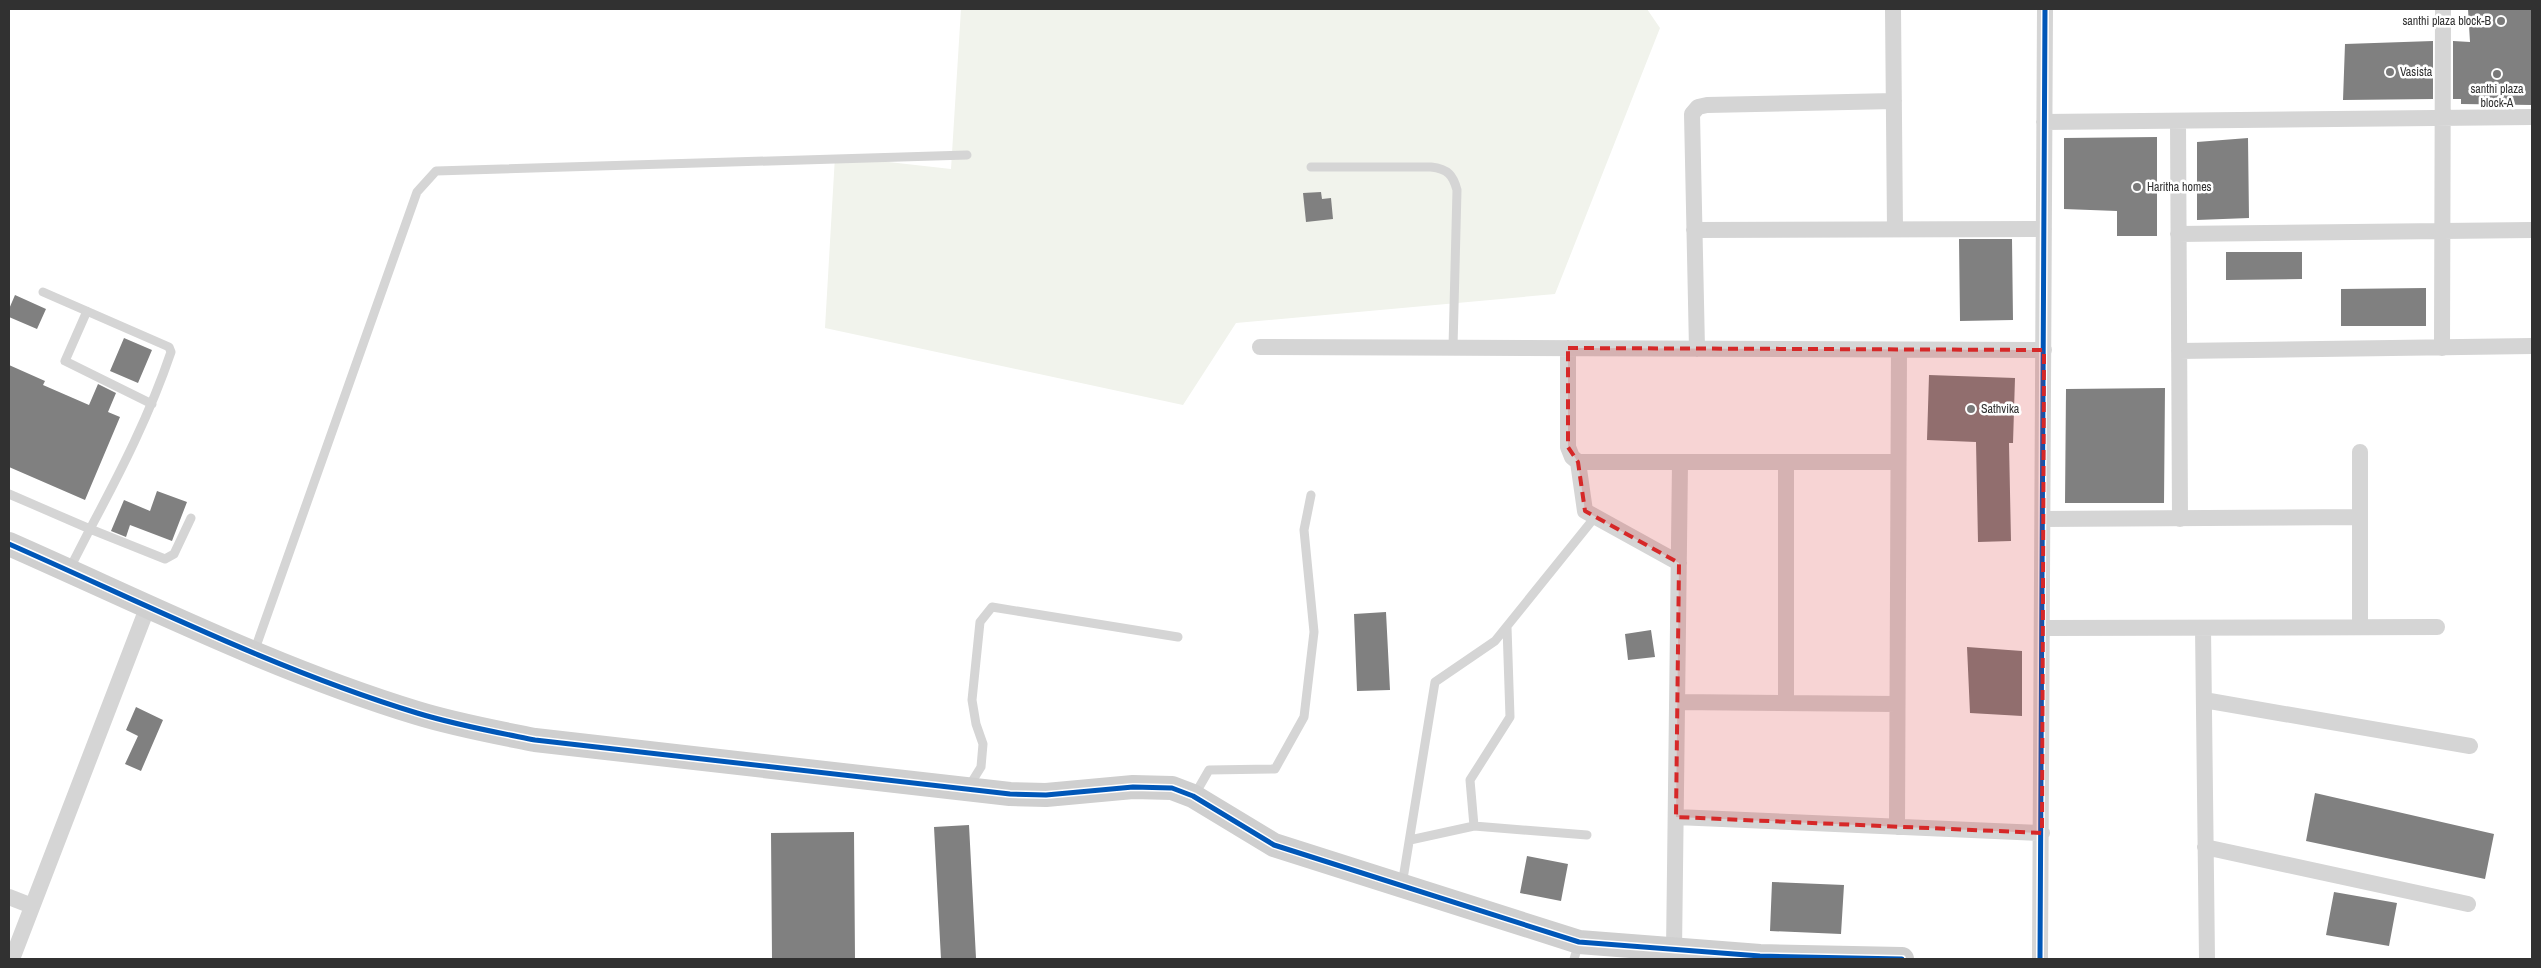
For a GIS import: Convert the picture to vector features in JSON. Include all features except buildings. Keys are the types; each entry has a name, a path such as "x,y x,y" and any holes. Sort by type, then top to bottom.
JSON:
{"street":[{"path":"1893,9 1895,229"},
{"path":"2040,959 2045,9"},
{"path":"2442,348 2443,9"},
{"path":"1697,349 1692,114 1698,107 1894,101"},
{"path":"2044,122 2532,116"},
{"path":"2178,121 2180,518"},
{"path":"1694,230 2044,229"},
{"path":"2178,234 2442,233 2532,230"},
{"path":"2179,350 2532,346"},
{"path":"1260,347 2044,350"},
{"path":"1568,348 1568,447 1572,457 1578,462 1898,462"},
{"path":"1897,827 1899,350"},
{"path":"2360,452 2360,627"},
{"path":"1578,462 1585,511 1679,563"},
{"path":"1674,951 1680,463"},
{"path":"1786,463 1786,703"},
{"path":"2043,519 2359,517"},
{"path":"9,544 254,652 352,691 418,714 465,726 526,738 1010,794 1046,795 1154,787 1172,788 1194,796 1274,845 1401,887 1577,951 1674,951 1760,958 1902,959"},
{"path":"12,959 148,606"},
{"path":"2042,628 2437,627"},
{"path":"2203,628 2207,959"},
{"path":"2204,700 2470,746"},
{"path":"1677,702 1897,704"},
{"path":"1676,817 2042,833"},
{"path":"2205,847 2468,904"},
{"path":"9,897 32,906"}],"lane":[{"path":"254,652 417,192 436,171 968,156"},
{"path":"1311,167 1431,167 1444,168 1454,177 1457,190 1453,347"},
{"path":"43,292 170,347 171,352 152,404 132,449 69,570"},
{"path":"87,311 65,361 152,404"},
{"path":"9,494 90,530 165,559 174,554 191,518"},
{"path":"1194,796 1209,770 1275,769 1304,717 1314,632 1304,530 1311,495"},
{"path":"1401,887 1435,682 1496,641 1594,517"},
{"path":"968,788 981,766 983,744 976,724 972,700 980,622 992,607 1178,637"},
{"path":"1474,826 1470,780 1510,717 1507,627"},
{"path":"1410,840 1474,826 1588,835"}],"highlighted area":[{"path":"1568,348 2044,350 2042,833 1676,817 1679,563 1585,511 1578,462 1568,447"}],"shaded area":[{"path":"961,9 1647,9 1660,28 1555,294 1236,323 1183,405 825,328 835,156 951,169"}],"cycle path":[{"path":"2040,959 2045,9"},
{"path":"9,544 210,634 313,677 417,713 476,728 535,740 1010,794 1046,795 1133,787 1172,788 1193,796 1274,845 1579,942 1760,956 1902,959"}],"place":[{"name":"santhi plaza block-B","path":"2501,21"},
{"name":"Vasista","path":"2390,72"},
{"name":"santhi plaza block-A","path":"2497,74"},
{"name":"Haritha homes","path":"2137,187"},
{"name":"Sathvika","path":"1971,409"}]}
